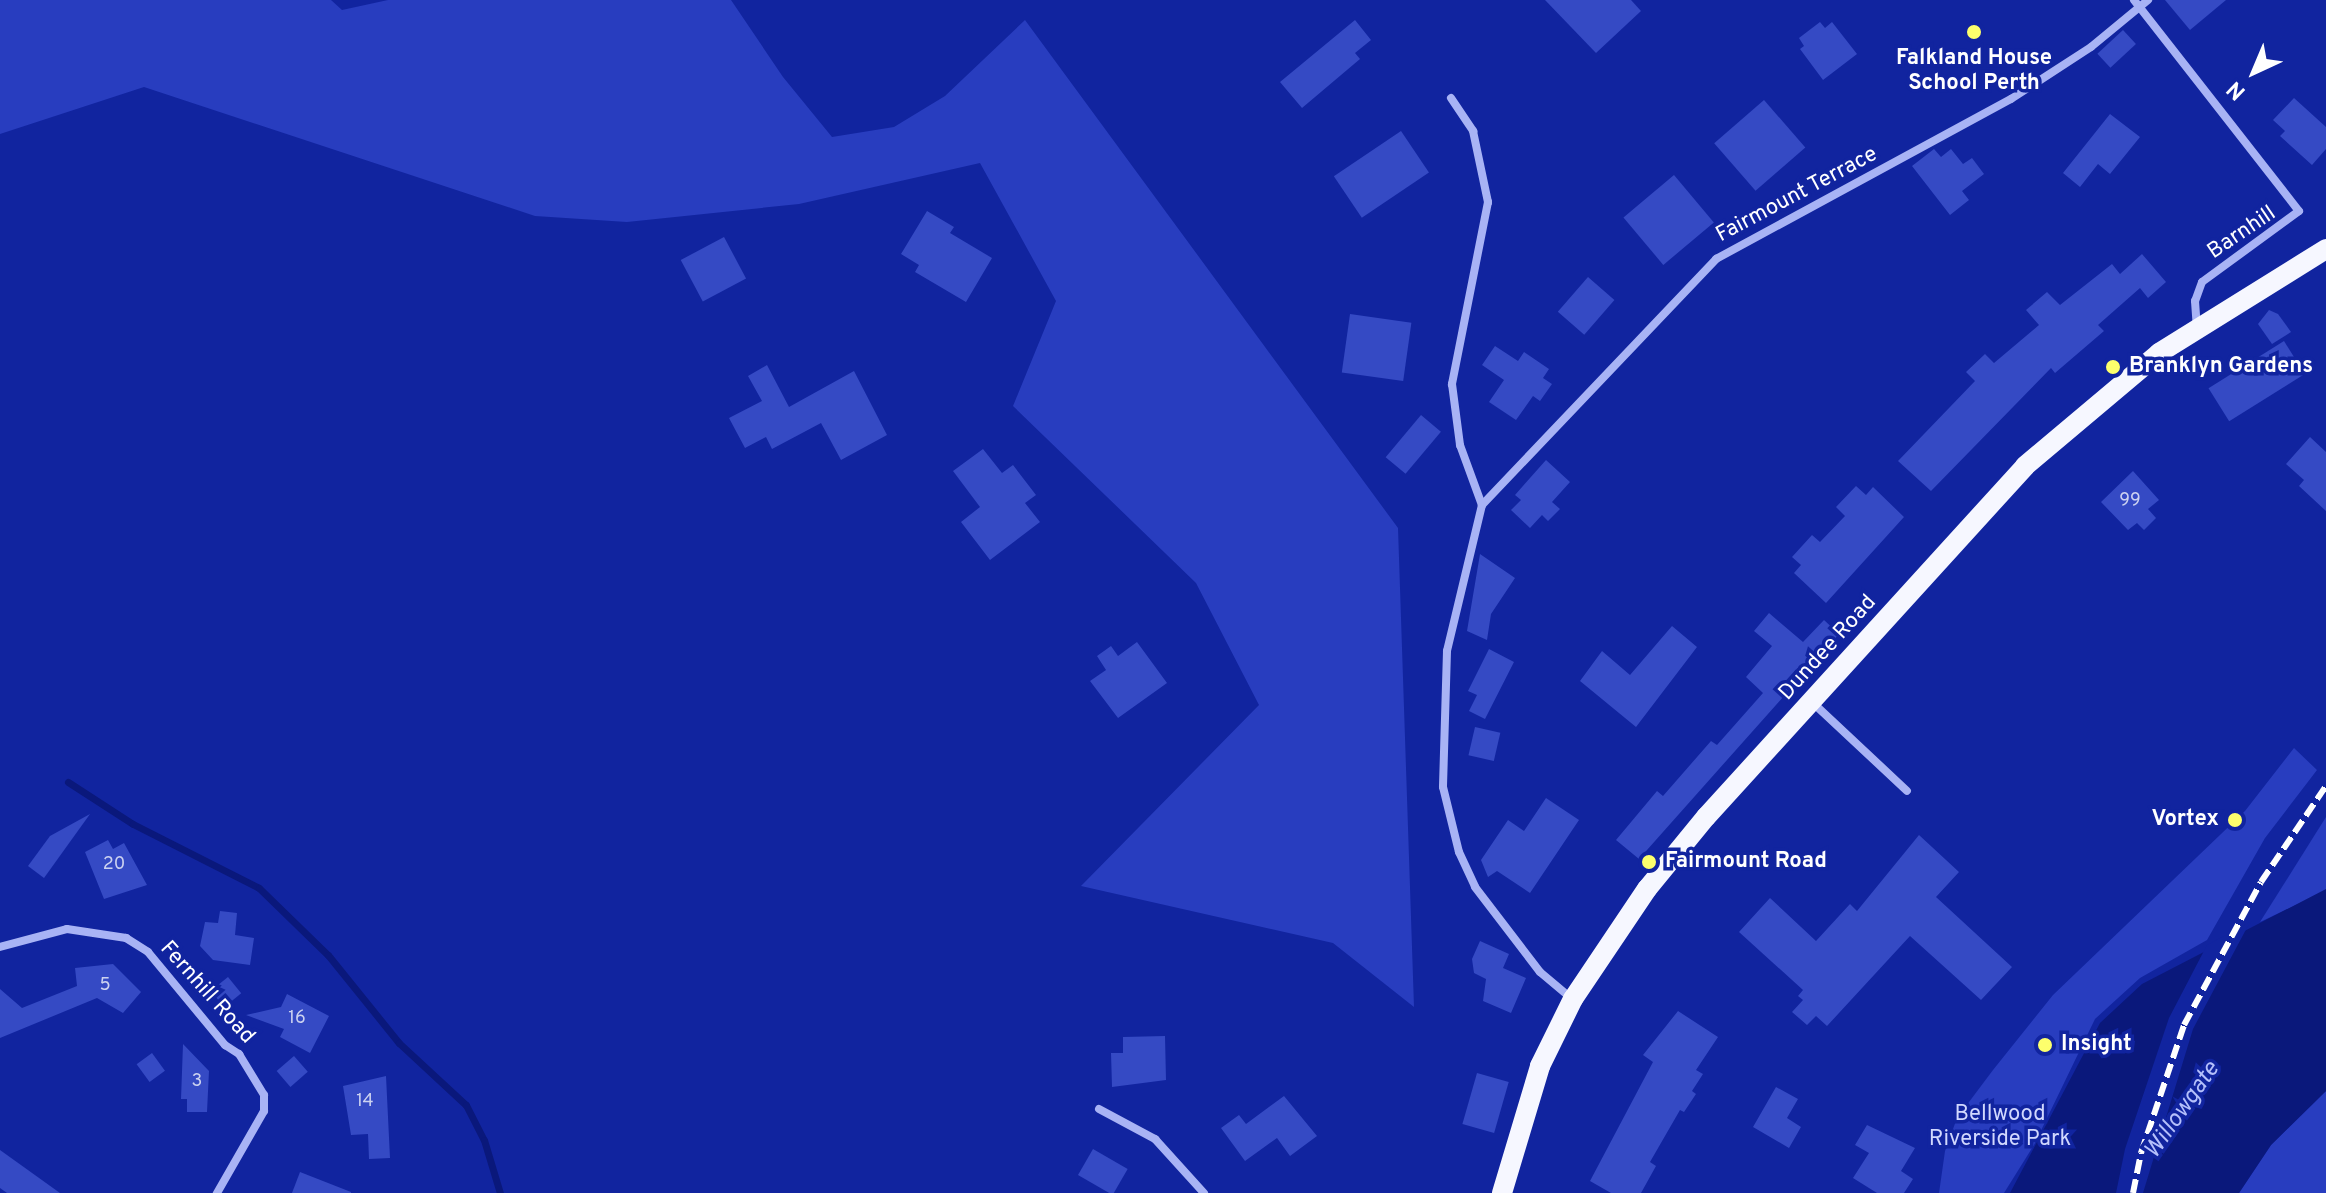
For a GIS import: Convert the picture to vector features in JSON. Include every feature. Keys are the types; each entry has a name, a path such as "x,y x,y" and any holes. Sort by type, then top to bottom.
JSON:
{"main road":[{"name":"Dundee Road","path":"1502,1193 1540,1066 1573,999 1647,889 2025,466 2112,387 2197,329 2326,249"}],"street":[{"name":"Fairmount Terrace","path":"1482,505 1716,259 2011,99 2091,47 2137,3 2148,0"},
{"name":"Barnhill","path":"2137,3 2299,211 2202,282 2195,301 2197,329"},
{"path":"1451,98 1473,131 1488,202 1452,384 1460,445 1482,505 1447,651 1443,787 1459,852 1475,887 1540,972 1573,999"},
{"path":"1812,702 1907,791"},
{"name":"Fernhill Road","path":"0,947 67,929 126,938 148,952 225,1045 239,1054 264,1095 264,1111 217,1193"},
{"path":"1099,1109 1155,1139 1204,1193"}],"green space":[{"path":"0,0 331,0 342,10 388,0 731,0 783,77 832,137 894,127 945,96 1025,20 1398,528 1414,1007 1333,943 1081,886 1259,705 1196,583 1013,406 1056,301 980,163 799,204 627,222 535,216 144,87 0,134"},
{"name":"Bellwood Riverside Park","path":"2294,748 2317,770 2265,838 2207,940 2140,978 2095,1019 2034,1145 2004,1193 1939,1193 1945,1151 1957,1118 1993,1070 2053,995 2245,811"},
{"path":"2326,817 2326,891 2260,922"},
{"path":"2326,1091 2326,1193 2239,1193 2271,1145"}],"water":[{"name":"Willowgate","path":"2326,889 2326,1091 2271,1145 2239,1193 2010,1193 2100,1023 2142,984"}],"pier":[{"path":"2250,922 2193,1029 2143,1193 2116,1193 2125,1149 2169,1018 2207,945"}],"building":[{"path":"1545,0 1631,0 1641,11 1596,53"},
{"path":"2165,0 2226,0 2190,30"},
{"path":"1355,20 1371,40 1355,53 1360,59 1302,108 1280,82"},
{"path":"1820,22 1825,28 1832,22 1857,54 1823,80 1800,49 1804,46 1799,38"},
{"path":"2123,30 2136,44 2110,68 2097,54"},
{"path":"2294,98 2326,127 2326,149 2312,165 2280,136 2285,131 2273,120"},
{"path":"1764,100 1805,148 1756,191 1714,143"},
{"path":"2110,114 2140,137 2110,174 2098,164 2080,187 2063,173"},
{"path":"1401,131 1429,172 1362,218 1334,176"},
{"path":"1934,149 1941,157 1951,149 1963,164 1972,158 1984,174 1962,191 1969,200 1950,215 1912,166"},
{"path":"1674,175 1714,222 1663,265 1623,217"},
{"path":"927,211 954,227 950,233 992,258 966,302 915,272 919,265 901,254"},
{"path":"724,237 746,278 703,302 681,260"},
{"path":"2142,254 2166,282 2148,298 2140,288 2098,325 2104,331 2055,373 2051,368 1931,491 1898,461 1975,381 1966,372 1985,354 1994,363 2039,325 2026,310 2047,292 2060,305 2112,264 2120,274"},
{"path":"1588,277 1614,300 1584,335 1558,312"},
{"path":"2269,310 2278,314 2291,332 2272,344 2258,324"},
{"path":"1350,314 1411,323 1403,381 1342,372"},
{"path":"2284,341 2305,374 2229,421 2209,388"},
{"path":"1495,346 1518,361 1524,352 1549,369 1543,378 1552,384 1540,401 1533,396 1516,420 1489,402 1504,380 1482,365"},
{"path":"767,365 789,407 854,371 887,435 841,460 821,423 772,449 766,437 745,448 729,418 762,401 748,376"},
{"path":"1421,415 1441,432 1406,474 1386,457"},
{"path":"2310,437 2326,452 2326,511 2299,486 2304,480 2286,464"},
{"path":"983,449 1002,473 1013,465 1036,495 1025,503 1040,522 990,560 961,522 980,507 953,471"},
{"path":"1546,460 1570,482 1552,502 1560,509 1548,521 1542,515 1530,528 1511,510 1521,500 1515,495"},
{"path":"2133,471 2159,500 2148,509 2156,518 2144,530 2137,523 2128,530 2101,502"},
{"path":"1856,486 1866,495 1873,487 1904,517 1826,603 1794,573 1801,565 1792,557 1812,535 1820,542 1845,516 1836,507"},
{"path":"1480,554 1515,578 1491,614 1487,640 1467,631"},
{"path":"1769,613 1803,642 1824,620 1839,634 1639,859 1616,840 1657,791 1663,796 1711,741 1717,745 1763,693 1746,677 1772,646 1754,631"},
{"path":"1672,626 1697,647 1636,727 1580,681 1602,651 1630,675"},
{"path":"1137,642 1167,683 1118,718 1090,681 1106,670 1097,656 1111,646 1118,656"},
{"path":"1489,649 1514,662 1485,719 1469,711 1477,695 1468,691"},
{"path":"1475,727 1500,733 1494,761 1468,755"},
{"path":"1546,798 1579,820 1530,893 1497,871 1488,877 1481,860 1508,820 1524,831"},
{"path":"90,814 44,878 28,866 50,836"},
{"path":"1919,835 1959,872 1936,897 2012,967 1981,1000 1910,936 1827,1026 1816,1016 1807,1025 1792,1012 1803,1000 1798,996 1803,990 1739,932 1770,898 1816,941 1850,904 1857,911"},
{"path":"108,840 113,849 124,843 147,885 104,899 85,852"},
{"path":"220,911 237,913 235,935 254,938 250,965 213,960 200,946 205,922 218,923"},
{"path":"1480,941 1509,954 1503,968 1526,978 1511,1013 1483,1001 1486,979 1474,973 1472,959"},
{"path":"113,964 141,992 123,1013 97,998 0,1038 0,989 22,1008 77,986 75,968"},
{"path":"228,977 241,993 224,1007 211,991"},
{"path":"287,994 329,1016 310,1053 280,1037 284,1029 246,1015 281,1007"},
{"path":"1678,1011 1718,1037 1696,1070 1703,1074 1692,1091 1696,1094 1684,1112 1680,1110 1650,1162 1656,1166 1641,1193 1611,1193 1590,1181 1653,1062 1643,1055"},
{"path":"1165,1036 1166,1080 1112,1087 1111,1053 1123,1053 1123,1037"},
{"path":"183,1044 209,1071 207,1112 187,1112 187,1099 181,1099"},
{"path":"152,1053 165,1071 150,1082 137,1064"},
{"path":"294,1056 308,1072 290,1087 277,1071"},
{"path":"1477,1073 1509,1082 1494,1133 1462,1124"},
{"path":"386,1076 390,1158 369,1159 368,1134 351,1135 343,1086"},
{"path":"1776,1087 1798,1099 1787,1118 1801,1127 1789,1148 1753,1127"},
{"path":"1284,1096 1317,1136 1290,1156 1277,1138 1245,1161 1221,1128 1239,1115 1246,1124"},
{"path":"1867,1125 1915,1148 1901,1171 1913,1179 1904,1193 1877,1193 1853,1178 1869,1153 1855,1145"},
{"path":"1093,1149 1128,1169 1114,1193 1078,1175"},
{"path":"0,1150 60,1193 7,1193 0,1188"},
{"path":"300,1172 351,1192 351,1193 292,1193"}],"waterway":[{"path":"68,782 133,824 259,888 328,955 399,1043 466,1105 484,1140 500,1193"}],"railway":[{"path":"2133,1193 2141,1153 2184,1025 2261,882 2326,786"}],"place":[{"name":"Falkland House School Perth","path":"1974,32"},
{"name":"Branklyn Gardens","path":"2113,367"},
{"name":"Vortex","path":"2235,820"},
{"name":"Fairmount Road","path":"1649,862"},
{"name":"Insight","path":"2045,1045"}]}
